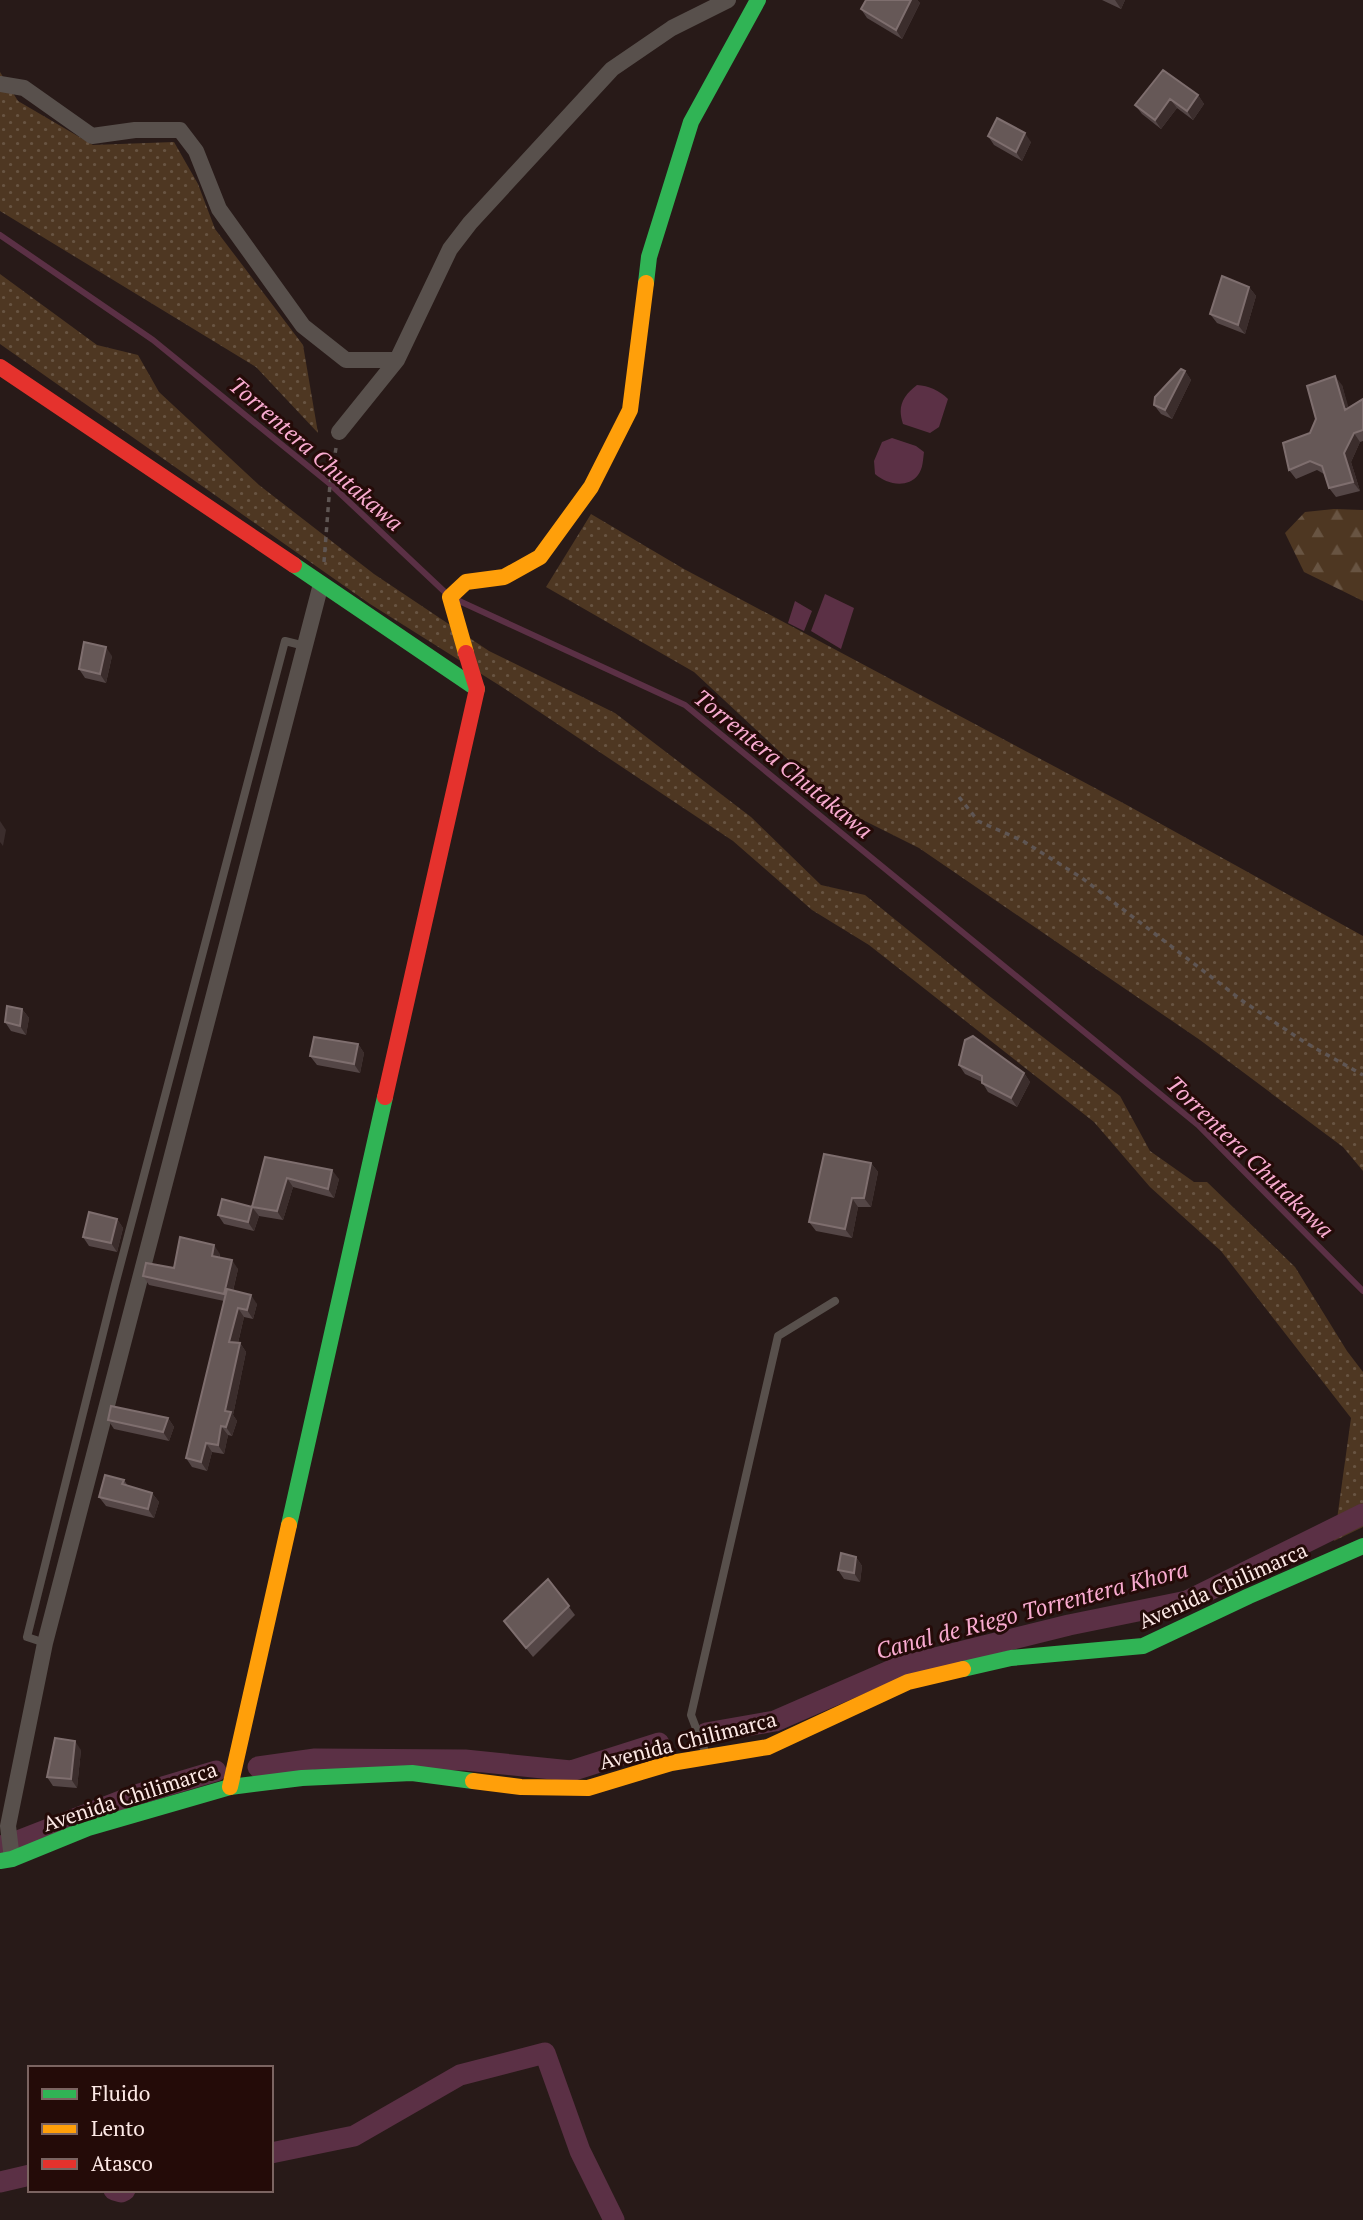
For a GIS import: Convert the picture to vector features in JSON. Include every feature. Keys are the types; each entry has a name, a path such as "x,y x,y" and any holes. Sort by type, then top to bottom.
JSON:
{"street":[{"path":"339,432 397,360 450,249 470,223 612,69 671,28 728,0"},
{"path":"230,1787 477,689 450,597 466,582 503,577 540,557 592,487 630,410 649,257 691,122 758,0"},
{"path":"0,84 24,88 92,136 135,130 180,130 196,151 219,209 303,326 346,360 397,360"},
{"path":"0,367 477,689"},
{"path":"6,1860 8,1826 45,1643 321,584"},
{"name":"Avenida Chilimarca","path":"6,1860 88,1828 230,1787 302,1777 412,1773 521,1787 588,1788 671,1763 768,1747 908,1682 1011,1658 1143,1646 1363,1546"}],"lane":[{"path":"45,1643 27,1637 115,1285 285,641 305,646"},
{"path":"708,1757 691,1715 778,1336 835,1301"}],"path":[{"path":"321,584 339,432"},
{"path":"959,797 978,821 1023,841 1082,878 1244,1002 1306,1043 1363,1075"}],"green space":[{"path":"0,72 18,101 93,145 174,142 198,184 215,229 303,345 318,433 256,367 0,211"},
{"path":"0,274 97,345 138,355 159,392 259,485 374,574 489,651 615,713 751,817 821,885 865,895 988,995 1120,1096 1150,1151 1194,1182 1207,1182 1295,1267 1363,1372 1363,1527 1334,1541 1351,1418 1221,1251 1150,1187 1094,1122 869,945 812,910 733,841 502,687 370,604 0,344"},
{"path":"1363,510 1363,601 1304,572 1285,533 1305,512"},
{"path":"591,514 684,569 1125,804 1363,936 1363,1171 1343,1147 1200,1040 919,848 841,809 694,672 546,587"}],"shaded area":[{"path":"917,385 934,389 948,399 939,427 930,433 903,424 903,402"},
{"path":"892,438 916,446 924,452 920,473 908,482 897,484 875,474 874,461 882,442"},
{"path":"825,594 854,608 841,649 811,631"},
{"path":"795,601 812,611 804,631 788,623"}],"building":[{"path":"866,0 911,0 896,30 861,9"},
{"path":"1163,70 1198,95 1187,111 1170,99 1155,120 1135,105"},
{"path":"997,118 1025,133 1016,152 988,136"},
{"path":"1222,276 1249,287 1238,325 1210,314"},
{"path":"1181,369 1185,371 1165,410 1154,405 1155,397"},
{"path":"1335,376 1345,410 1363,399 1363,430 1354,433 1344,453 1353,482 1329,488 1322,466 1310,461 1289,470 1283,443 1310,433 1316,419 1307,386"},
{"path":"84,642 106,647 100,674 79,669"},
{"path":"7,1006 22,1009 20,1026 5,1022"},
{"path":"973,1036 1024,1073 1011,1098 982,1083 982,1076 959,1065 965,1040"},
{"path":"314,1037 358,1044 354,1064 310,1056"},
{"path":"824,1154 871,1163 864,1198 852,1198 845,1229 809,1222"},
{"path":"265,1157 332,1170 328,1189 287,1178 277,1211 252,1207"},
{"path":"222,1199 252,1207 248,1222 218,1215"},
{"path":"89,1212 117,1219 111,1243 83,1237"},
{"path":"180,1237 214,1245 212,1256 232,1260 224,1294 143,1276 146,1263 174,1268"},
{"path":"227,1289 251,1295 247,1310 238,1308 229,1342 240,1343 225,1411 231,1412 226,1427 221,1426 218,1445 206,1443 201,1462 186,1458"},
{"path":"111,1406 168,1418 163,1432 108,1420"},
{"path":"105,1475 124,1480 122,1484 152,1493 148,1509 99,1497"},
{"path":"841,1553 856,1557 854,1573 838,1570"},
{"path":"548,1579 569,1606 526,1648 504,1621"},
{"path":"55,1738 75,1741 71,1779 47,1777"}],"waterway":[{"name":"Torrentera Chutakawa","path":"0,235 153,340 330,484 448,595"},
{"name":"Torrentera Chutakawa","path":"457,600 685,705 1198,1125 1363,1291"},
{"name":"Canal de Riego Torrentera Khora","path":"706,1733 775,1721 899,1667 1069,1625 1187,1601 1363,1514"},
{"name":"Canal de Riego Torrentera Khora","path":"258,1767 315,1759 465,1760 571,1771 659,1743"},
{"name":"Canal de Riego Torrentera Khora","path":"0,1846 136,1795 216,1771"},
{"name":"Canal de Riego Torrentera Khora","path":"273,2153 354,2136 460,2075 545,2053 580,2151 614,2220"},
{"name":"Canal de Riego Torrentera Khora","path":"0,2182 28,2175"}],"traffic: fast":[{"path":"646,283 649,257 691,122 758,0"},
{"path":"294,565 477,689"},
{"path":"289,1525 385,1097"},
{"path":"963,1669 1011,1658 1143,1646 1363,1546"},
{"path":"0,1861 12,1859 88,1828 230,1787 302,1778 412,1773 473,1781"}],"traffic: slow":[{"path":"466,653 450,597 466,582 504,577 540,557 591,487 630,410 646,283"},
{"path":"230,1787 289,1525"},
{"path":"473,1781 521,1787 588,1788 671,1763 768,1747 908,1682 963,1669"}],"traffic: jam":[{"path":"0,367 294,565"},
{"path":"385,1097 477,689 466,653"}]}
